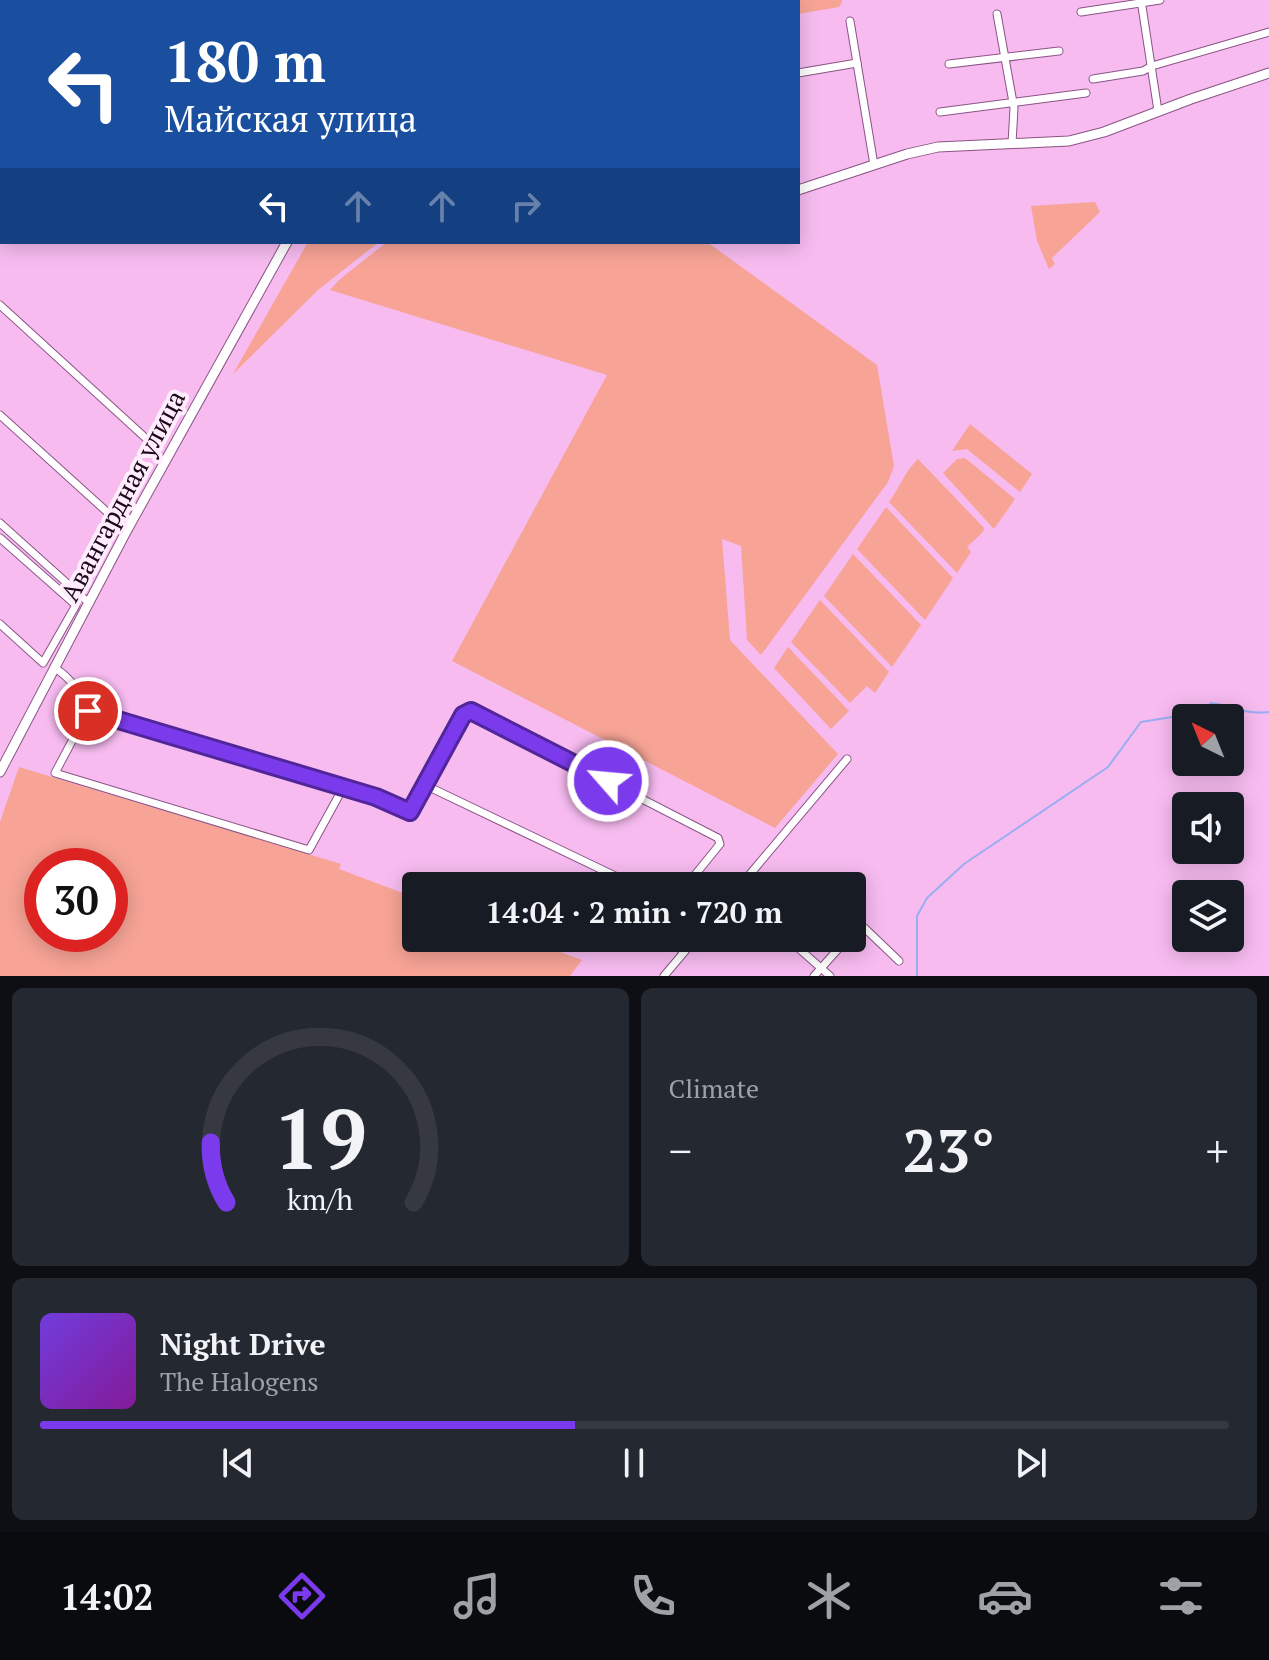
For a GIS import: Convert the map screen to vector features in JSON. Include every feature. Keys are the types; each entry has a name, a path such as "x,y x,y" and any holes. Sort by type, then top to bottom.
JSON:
{"main road":[{"path":"800,189 938,147 1069,141 1104,132 1269,73"},
{"name":"Авангардная улица","path":"0,772 127,530 286,244"}],"street":[{"path":"1081,12 1160,0"},
{"path":"1141,1 1158,111"},
{"path":"997,14 1013,102 1012,143"},
{"path":"850,21 874,165"},
{"path":"1093,79 1143,71 1269,32"},
{"path":"949,64 1059,51"},
{"path":"800,73 857,63"},
{"path":"940,112 1086,93"},
{"path":"0,305 150,442"},
{"path":"0,415 127,530"},
{"path":"0,523 89,603"},
{"path":"0,538 76,605 43,663 0,624"},
{"path":"55,668 70,679 80,692 85,711 376,797 410,812 463,715 471,711 718,838 720,844 697,872"},
{"path":"88,711 55,773 309,850 343,788"},
{"path":"752,872 847,759"},
{"path":"425,785 607,872"},
{"path":"866,929 899,961"},
{"path":"664,976 684,952"},
{"path":"803,952 830,976"},
{"path":"814,976 836,952"}],"shaded area":[{"path":"800,0 842,0 839,7 800,14"},
{"path":"1095,202 1100,212 1052,258 1055,264 1049,269 1037,241 1031,206"},
{"path":"307,244 376,244 318,290 233,374"},
{"path":"384,244 710,244 877,365 894,466 888,482 761,655 747,640 741,546 722,539 730,640 838,754 775,828 452,661 607,375 330,290"},
{"path":"970,424 1032,474 1020,492 967,449 952,451"},
{"path":"965,458 1015,499 994,529 943,473 957,459"},
{"path":"918,459 984,528 967,547 971,552 957,573 889,502"},
{"path":"886,507 953,578 925,620 857,549"},
{"path":"853,554 921,625 892,667 824,596"},
{"path":"820,600 889,672 875,693 867,686 850,703 791,642"},
{"path":"788,647 849,711 831,729 774,668"},
{"path":"19,767 341,864 339,869 402,893 402,952 560,952 582,960 570,976 0,976 0,822"}],"waterway":[{"path":"917,976 917,916 927,898 964,864 1108,767 1141,722 1203,712 1211,703 1246,711 1269,712"}],"route":[{"path":"88,711 376,797 410,812 463,715 471,711 608,781"}]}
